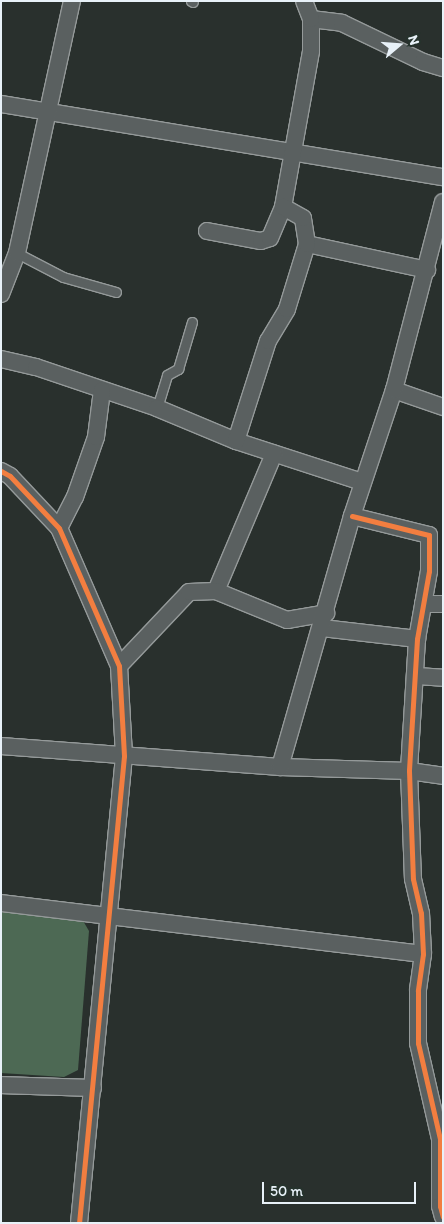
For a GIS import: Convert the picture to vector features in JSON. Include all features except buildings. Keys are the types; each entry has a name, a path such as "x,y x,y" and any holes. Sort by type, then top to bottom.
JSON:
{"street":[{"path":"1,294 18,253 72,1"},
{"path":"208,231 261,241 270,238 283,207 311,51 311,19 304,1"},
{"path":"311,19 342,23 423,62 443,68"},
{"path":"1,104 443,177"},
{"path":"280,767 324,621 362,482 394,390 427,270 437,252 443,202"},
{"path":"236,441 268,341 288,309 307,244 303,218 283,207"},
{"path":"307,244 427,270"},
{"path":"1,359 157,408 236,441 362,482"},
{"path":"59,528 74,497 96,437 102,390"},
{"path":"394,390 443,408"},
{"path":"216,591 274,454"},
{"path":"1,471 10,476 59,528 119,666 124,756 79,1223"},
{"path":"352,516 429,535 429,571 417,639 417,676 409,771 413,879 421,913 423,954 418,991 418,1043 440,1139 440,1206 443,1217"},
{"path":"119,666 189,592 216,591 288,620 324,621 417,639"},
{"path":"423,604 443,604"},
{"path":"417,676 443,678"},
{"path":"1,746 280,767 409,771 443,776"},
{"path":"1,903 423,954"},
{"path":"1,1084 93,1088"}],"lane":[{"path":"18,253 63,276 116,292"},
{"path":"157,408 167,375 178,370 192,322"}],"green space":[{"path":"1,912 82,919 89,931 78,1070 64,1077 1,1073"}],"cycle path":[{"path":"1,471 10,476 59,528 119,666 124,756 79,1223"},
{"path":"352,516 429,535 429,571 417,639 409,771 413,879 421,913 423,954 418,991 418,1043 440,1139 440,1206 443,1217"}]}
